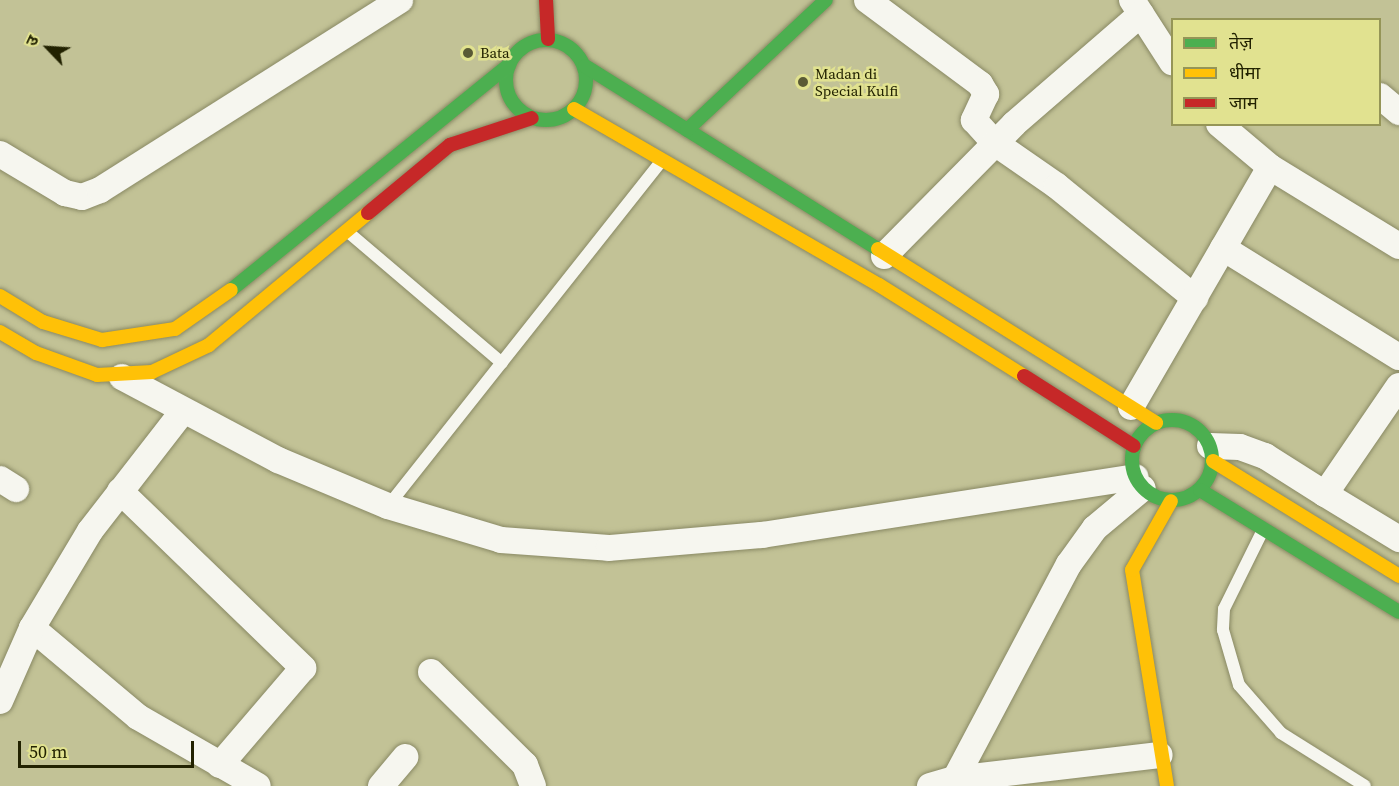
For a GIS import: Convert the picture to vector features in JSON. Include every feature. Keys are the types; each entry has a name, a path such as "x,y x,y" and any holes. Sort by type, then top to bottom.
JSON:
{"main road":[{"path":"546,0 548,39"},
{"path":"687,130 826,0"},
{"path":"0,296 43,322 102,340 175,329 258,271 509,65 519,50 548,39 576,52 585,66 587,81 574,109 559,118 532,118 450,145 209,345 152,372 122,377 97,375 36,353 0,332"},
{"path":"509,65 510,97 532,118"},
{"path":"585,66 884,256 1156,423"},
{"path":"574,109 662,162 879,285 1134,446"},
{"path":"1134,446 1156,423 1173,419 1189,423 1212,454 1399,576"},
{"path":"1134,446 1139,483 1171,501"},
{"path":"1167,786 1160,755 1132,570 1171,501 1200,489 1212,454"},
{"path":"1200,489 1399,612"}],"street":[{"path":"0,154 64,193 82,197 100,190 400,0"},
{"path":"867,0 980,84 986,94 974,120 995,144 1057,186 1195,298"},
{"path":"884,256 995,144 1137,7 1171,59"},
{"path":"1381,97 1399,112"},
{"path":"1221,126 1270,167 1399,246"},
{"path":"1131,407 1270,167"},
{"path":"1223,248 1399,357"},
{"path":"122,377 278,460 388,507 501,540 609,548 762,535 1139,483"},
{"path":"1325,494 1399,386"},
{"path":"0,701 32,628 90,531 183,411"},
{"path":"1212,454 1240,447 1265,456 1399,539"},
{"path":"955,779 1069,564 1095,528 1139,483"},
{"path":"120,492 303,668 220,765"},
{"path":"32,628 138,717 258,786"},
{"path":"431,672 525,765 533,786"},
{"path":"930,786 955,779 1160,755"},
{"path":"381,786 405,757"}],"lane":[{"path":"388,507 662,162"},
{"path":"347,231 502,363"},
{"path":"1264,529 1224,609 1223,630 1239,685 1281,733 1365,786"}],"traffic: fast":[{"path":"687,130 826,0"},
{"path":"546,40 561,43 574,52 583,65 586,80 583,95 574,108 561,117 546,120 531,117 518,108 509,95 506,80 509,65 518,52 531,43 546,40"},
{"path":"231,290 509,65"},
{"path":"585,66 878,249"},
{"path":"1172,420 1187,423 1200,432 1209,445 1212,460 1209,475 1200,488 1187,497 1172,500 1157,497 1144,488 1135,475 1132,460 1135,445 1144,432 1157,423 1172,420"},
{"path":"1200,490 1399,612"}],"traffic: slow":[{"path":"574,109 879,285 1024,376"},
{"path":"0,332 36,353 97,375 152,372 209,345 368,213"},
{"path":"878,249 1156,423"},
{"path":"0,296 43,322 102,340 175,329 231,290"},
{"path":"1213,461 1399,576"},
{"path":"1167,786 1132,570 1171,501"}],"traffic: jam":[{"path":"546,0 548,39"},
{"path":"368,213 450,145 532,118"},
{"path":"1024,376 1134,446"}],"place":[{"name":"Bata","path":"468,53"},
{"name":"Madan di Special Kulfi","path":"803,82"}]}
